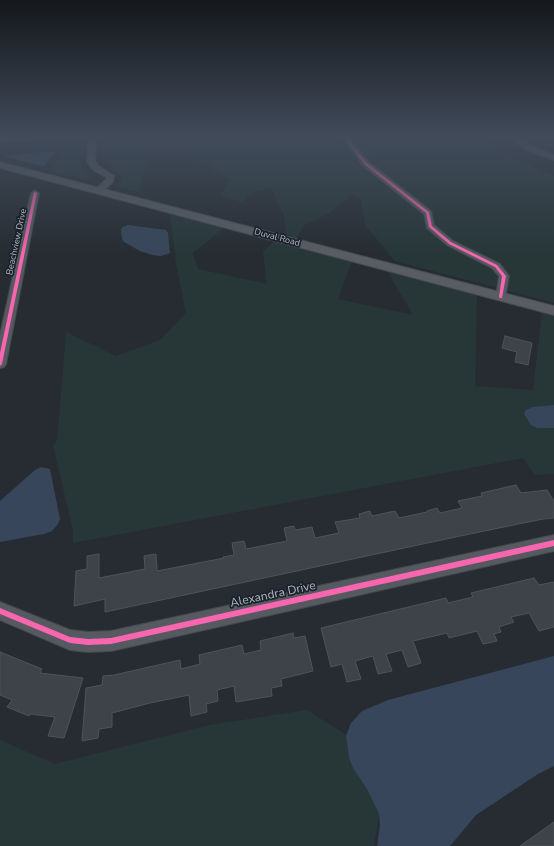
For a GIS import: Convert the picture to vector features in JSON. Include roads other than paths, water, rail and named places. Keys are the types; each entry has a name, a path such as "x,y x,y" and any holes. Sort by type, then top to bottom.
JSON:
{"main road":[{"name":"Duval Road","path":"43,176 554,311"}],"street":[{"path":"94,190 110,180 110,176"},
{"path":"382,176 428,213 430,226 450,243 496,266 504,276 501,297"},
{"name":"Beachview Drive","path":"0,364 2,343 35,193"},
{"name":"Alexandra Drive","path":"0,611 70,640 88,642 111,641 554,544"}],"water":[{"path":"128,225 166,230 168,233 170,253 161,256 152,255 140,251 124,242 122,239 121,230 123,227"},
{"path":"554,405 554,428 537,428 531,425 524,414 526,410 533,407"},
{"path":"41,467 50,469 60,519 58,524 52,531 44,534 0,542 0,501 35,470"},
{"path":"554,656 554,766 538,774 476,815 450,846 377,846 380,826 379,814 367,789 353,768 349,758 346,736 351,723 362,711 388,700"}]}
